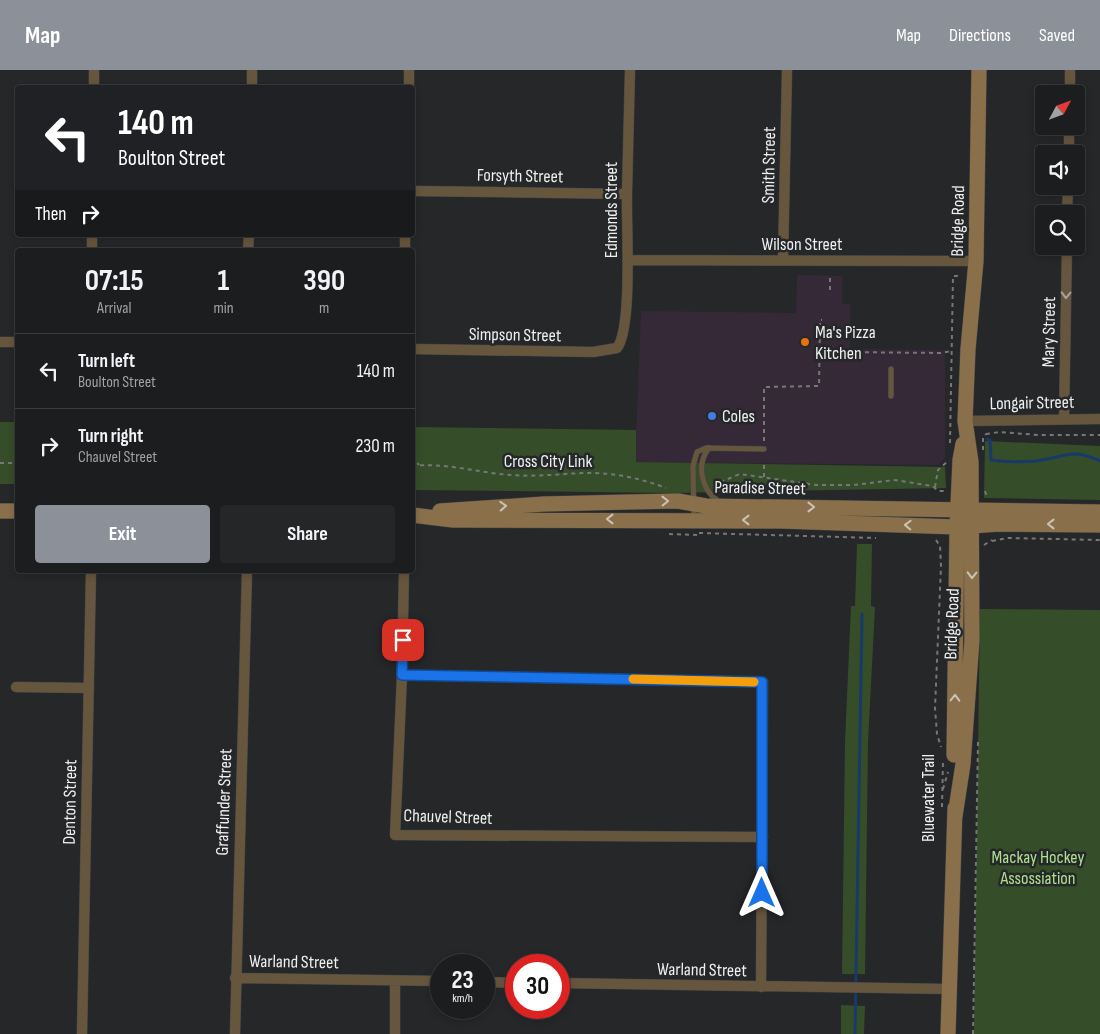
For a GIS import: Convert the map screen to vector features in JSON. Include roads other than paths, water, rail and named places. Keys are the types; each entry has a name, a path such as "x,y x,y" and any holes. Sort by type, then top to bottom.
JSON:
{"street":[{"path":"94,70 94,85"},
{"path":"252,70 252,85"},
{"path":"409,70 409,85"},
{"name":"Edmonds Street","path":"617,348 624,334 628,260 627,194 630,70"},
{"name":"Smith Street","path":"783,260 787,70"},
{"name":"Bridge Road","path":"948,1034 948,815 963,764 972,640 972,557 963,527 971,462 965,427 968,350 976,262 979,70"},
{"path":"1070,70 1070,85"},
{"name":"Forsyth Street","path":"415,191 627,194"},
{"name":"Mary Street","path":"1064,419 1067,255"},
{"name":"Wilson Street","path":"628,260 976,262"},
{"path":"0,342 15,342"},
{"name":"Simpson Street","path":"415,349 593,352 617,348"},
{"name":"Longair Street","path":"965,427 1064,419 1100,419"},
{"name":"Paradise Street","path":"416,515 451,509 544,504 678,501 728,506 1100,512"},
{"path":"0,511 15,511"},
{"name":"Paradise Street","path":"416,515 453,520 697,525 963,527 999,524 1100,525"},
{"name":"Denton Street","path":"82,1034 90,573"},
{"name":"Graffunder Street","path":"234,1034 247,573"},
{"name":"Chauvel Street","path":"404,573 396,834 763,837"},
{"path":"402,675 762,682 763,837 761,987"},
{"path":"16,688 89,688"},
{"name":"Warland Street","path":"236,978 430,981"},
{"path":"394,1034 396,981"},
{"name":"Warland Street","path":"570,984 949,990"}],"lane":[{"path":"891,368 891,396"},
{"path":"697,525 694,504 694,460 700,450 764,446"},
{"path":"709,448 702,456 702,473 713,498 728,506"}],"waterway":[{"path":"987,439 990,440 991,460 1035,461 1074,454 1100,461"},
{"path":"855,1034 862,614"}],"place":[{"name":"Ma's Pizza Kitchen","path":"805,342"},
{"name":"Coles","path":"712,416"}],"park label":[{"name":"Mackay Hockey Assossiation","path":"1038,868"}]}
